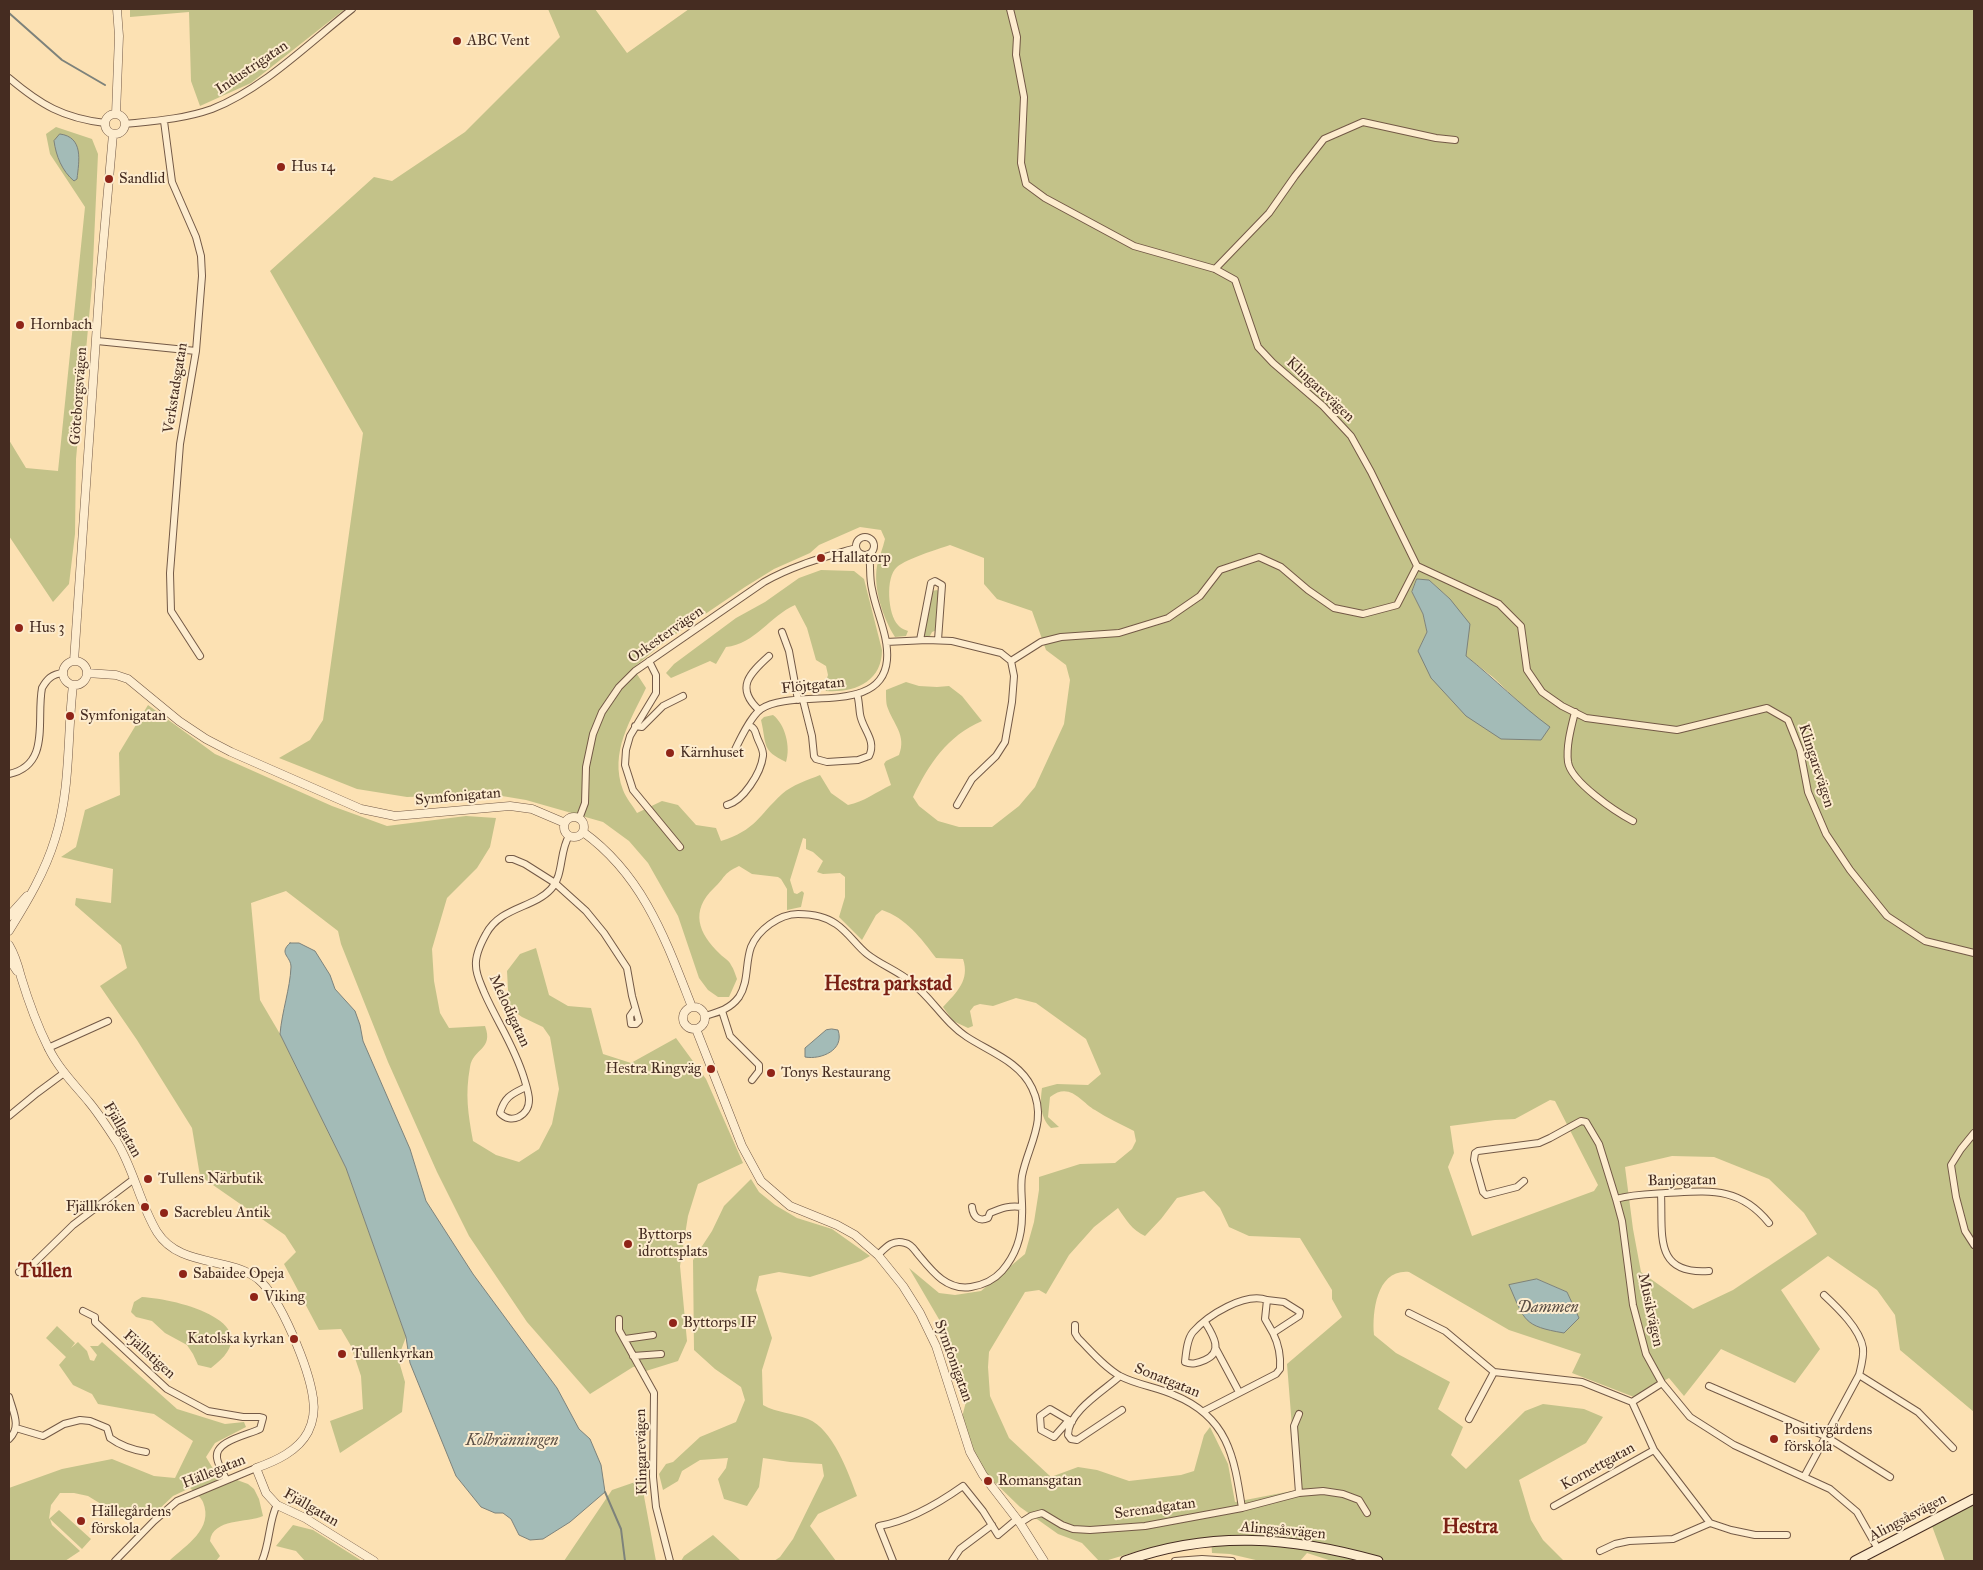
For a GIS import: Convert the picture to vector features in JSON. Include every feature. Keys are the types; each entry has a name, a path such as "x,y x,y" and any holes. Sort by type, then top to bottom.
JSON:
{"main road":[{"name":"Alingsåsvägen","path":"1855,1561 1974,1499"},
{"name":"Alingsåsvägen","path":"1126,1561 1175,1547 1247,1539 1329,1548 1378,1561"}],"street":[{"path":"116,114 119,36 117,9"},
{"name":"Industrigatan","path":"125,124 164,121 210,109 234,99 270,74 352,9"},
{"name":"Klingarevägen","path":"1010,9 1017,37 1016,55 1024,97 1021,162 1026,184 1045,198 1134,246 1215,269 1235,280 1258,347 1273,363 1323,406 1351,436 1371,472 1417,566 1499,604 1521,626 1526,670 1542,692 1562,706 1586,718 1677,730 1767,708 1788,720 1800,750 1808,792 1826,834 1850,870 1887,916 1925,942 1974,953"},
{"path":"9,78 52,109 71,118 105,123"},
{"path":"116,114 122,117 125,124 121,132 113,134 107,130 105,123 108,116 116,114"},
{"name":"Verkstadsgatan","path":"164,121 172,182 196,237 201,256 202,276 196,351 180,444 170,573 171,611 200,656"},
{"path":"1215,269 1269,213 1324,139 1362,122 1436,138 1455,140"},
{"name":"Göteborgsvägen","path":"74,661 100,280 113,134"},
{"path":"97,341 196,351"},
{"path":"860,538 869,538 874,546 872,552 868,554 861,554 856,548 857,541 860,538"},
{"name":"Orkestervägen","path":"579,819 585,803 586,767 589,747 599,718 619,687 635,671 764,582 780,573 799,564 856,548"},
{"name":"Flöjtgatan","path":"759,710 775,702 857,694 871,687 881,678 887,660 886,642 871,587 868,554"},
{"path":"1011,661 1041,642 1062,637 1119,633 1168,618 1200,596 1220,570 1259,557 1281,567 1308,590 1334,608 1363,614 1397,605 1417,566"},
{"path":"920,640 928,594 931,583 935,581 942,585 938,640"},
{"path":"782,632 789,650 801,700 811,730 816,759 822,762 858,760 869,756 872,746 860,715 857,694"},
{"path":"886,642 938,640 1001,653 1011,661 1014,676 1013,694 1005,742 996,756 972,779 957,805"},
{"path":"733,754 748,725 759,710 750,702 746,687 748,679 769,656"},
{"path":"63,673 67,664 74,661 83,663 87,673 83,682 73,685"},
{"path":"649,661 656,675 656,693 630,736 625,764 628,778 640,800 680,847"},
{"path":"63,673 67,681 73,685"},
{"path":"9,774 18,772 27,766 36,752 42,688 51,676 63,673"},
{"name":"Symfonigatan","path":"87,673 116,675 128,679 180,721 206,739 230,752 361,810 395,816 510,806 532,810 565,823"},
{"path":"9,931 22,910 49,856 60,820 67,771 73,685"},
{"path":"635,726 642,727 663,706 683,696"},
{"path":"1575,712 1568,751 1568,764 1572,775 1619,813 1633,821"},
{"path":"727,804 735,803 740,798 750,785 763,758 755,730 748,725"},
{"path":"572,818 579,819 584,825 583,832 577,837 569,836 565,830 565,823 572,818"},
{"path":"583,832 611,856 638,889 657,920 668,944 692,1007"},
{"path":"555,883 569,836"},
{"path":"509,859 525,864 555,883 586,911 627,968 635,1009"},
{"name":"Melodigatan","path":"526,1087 510,1095 504,1101 500,1113 504,1117 510,1120 516,1119 528,1107 529,1100 526,1087 514,1048 488,999 476,966 480,947 487,931 502,916 550,891 555,883"},
{"path":"9,916 33,888"},
{"path":"705,1016 722,1011 734,1002 741,992 746,978 752,947 771,924 786,916 797,914 818,916 835,923 870,956 911,982 955,1029 1009,1063 1026,1078 1035,1096 1038,1109 1038,1126 1023,1173 1021,1228 1013,1253 1001,1272 984,1284 967,1288 949,1284 936,1276 912,1247 905,1243 891,1244 878,1255"},
{"name":"Fjällgatan","path":"9,945 18,963 48,1048 64,1073 105,1123 118,1145 151,1220 164,1241 188,1256 242,1271 260,1281 277,1304 298,1348 313,1400 312,1422 301,1441 292,1450 275,1461 256,1468 266,1493 277,1504 305,1518 374,1561"},
{"name":"Fjällgatan","path":"9,959 21,976"},
{"path":"692,1007 702,1010 705,1016 704,1024 696,1029 688,1028 683,1019 685,1011 692,1007"},
{"path":"722,1011 730,1036 759,1065 759,1071 752,1080"},
{"path":"48,1048 108,1021"},
{"name":"Symfonigatan","path":"696,1029 742,1146 761,1181 790,1206 846,1230 878,1255 903,1286 930,1333 943,1364 965,1438 974,1460 983,1475 1019,1521 1044,1561"},
{"path":"9,1116 64,1073"},
{"name":"Musikvägen","path":"1524,1181 1517,1187 1486,1195 1483,1192 1474,1160 1475,1153 1478,1151 1539,1143 1581,1122 1586,1122 1590,1126 1599,1144 1622,1221 1633,1305 1646,1354 1662,1383 1690,1418 1734,1445 1830,1489 1858,1512 1878,1548"},
{"path":"1974,1133 1951,1165 1956,1197 1965,1232 1974,1244"},
{"path":"19,1272 32,1265 73,1225 134,1180"},
{"name":"Banjogatan","path":"1616,1199 1643,1194 1712,1190 1741,1198 1757,1209 1769,1223"},
{"path":"1661,1194 1665,1253 1673,1264 1686,1271 1709,1271"},
{"path":"972,1208 973,1214 983,1220 988,1218 990,1213 1002,1208 1011,1206 1022,1207"},
{"path":"1804,1476 1859,1375 1863,1358 1861,1341 1848,1321 1824,1295"},
{"name":"Sonatgatan","path":"1216,1349 1209,1358 1194,1364 1185,1362 1192,1332 1234,1303 1260,1297 1267,1300 1284,1302 1300,1312 1299,1316 1273,1333"},
{"name":"Sonatgatan","path":"1204,1410 1276,1374 1280,1369 1278,1344 1265,1319 1267,1300"},
{"name":"Fjällstigen","path":"83,1311 95,1317 95,1322 167,1388 208,1411 263,1418 260,1429 224,1444 217,1450 217,1459 226,1479"},
{"path":"1409,1314 1445,1332 1494,1372 1582,1382 1632,1402 1654,1450 1710,1523 1756,1535 1787,1535"},
{"name":"Klingarevägen","path":"618,1319 620,1330 654,1393 653,1477 656,1508 670,1561"},
{"path":"1205,1322 1214,1339 1216,1349 1240,1392"},
{"name":"Sonatgatan","path":"1075,1325 1075,1333 1078,1338 1111,1370 1120,1376 1175,1395 1204,1410 1216,1424 1228,1444 1236,1466 1242,1508"},
{"path":"625,1339 653,1335"},
{"path":"634,1356 661,1354"},
{"path":"1469,1419 1494,1372"},
{"path":"1859,1375 1918,1412 1953,1448"},
{"name":"Sonatgatan","path":"1071,1421 1048,1409 1040,1416 1039,1422 1041,1430 1054,1436 1071,1421 1092,1397 1120,1376"},
{"path":"1632,1402 1662,1383"},
{"path":"1709,1386 1825,1436 1890,1477"},
{"path":"9,1397 17,1423 9,1439"},
{"path":"1071,1421 1068,1435 1071,1439 1077,1440 1122,1410"},
{"path":"1299,1414 1294,1426 1299,1493"},
{"path":"16,1428 43,1436 64,1424 86,1420 107,1428 110,1438 119,1443 134,1450 146,1452"},
{"name":"Kornettgatan","path":"1554,1506 1654,1450"},
{"name":"Hällegatan","path":"116,1561 154,1521 177,1501 256,1468"},
{"path":"893,1561 879,1526 908,1517 946,1498 963,1486 983,1511 998,1535 1019,1521"},
{"name":"Serenadgatan","path":"1019,1521 1042,1513 1073,1529 1090,1530 1145,1526 1242,1508 1299,1493 1323,1491 1343,1494 1359,1500 1367,1513"},
{"path":"262,1561 268,1547 272,1517 277,1504"},
{"path":"1600,1551 1628,1541 1673,1539 1710,1523"},
{"path":"952,1561 960,1549 992,1525"},
{"path":"1175,1561 1216,1559 1232,1561"}],"shaded area":[{"path":"130,9 345,9 251,83 200,106 191,81 189,12 130,17"},
{"path":"548,9 595,9 627,53 689,9 1974,9 1974,1412 1900,1350 1895,1315 1877,1290 1828,1256 1781,1290 1820,1349 1795,1383 1721,1349 1684,1396 1669,1378 1634,1397 1572,1373 1581,1354 1509,1330 1409,1272 1398,1273 1390,1277 1383,1284 1374,1315 1374,1335 1396,1353 1450,1382 1438,1409 1463,1427 1451,1455 1466,1469 1525,1411 1543,1404 1584,1409 1603,1417 1586,1443 1519,1480 1531,1520 1543,1540 1564,1561 1332,1561 1307,1553 1300,1561 1260,1561 1230,1554 1212,1553 1211,1537 1170,1543 1099,1561 1082,1543 1058,1534 1020,1507 987,1475 978,1462 962,1417 967,1398 953,1352 940,1321 909,1268 939,1293 955,1295 981,1291 1025,1254 1034,1222 1039,1177 1080,1164 1115,1163 1132,1149 1136,1141 1134,1131 1100,1113 1075,1094 1069,1092 1064,1091 1050,1097 1048,1117 1059,1127 1051,1128 1045,1120 1041,1104 1042,1088 1057,1084 1088,1085 1101,1074 1086,1039 1036,1003 1016,998 993,1006 980,1004 974,1006 970,1011 973,1026 968,1028 953,1021 943,1007 961,985 965,973 963,959 936,958 906,923 882,910 876,915 862,940 839,917 845,897 845,877 840,873 823,874 817,872 823,861 813,852 806,849 806,839 803,838 790,880 794,893 797,894 802,891 804,893 801,907 787,910 787,889 778,877 752,874 739,866 727,874 706,897 700,913 702,930 712,946 728,960 737,979 729,997 718,997 708,990 699,978 678,916 648,863 629,841 603,822 526,800 490,794 407,797 357,789 279,758 310,740 323,720 363,433 270,271 374,177 392,181 465,132 560,37","holes":["860,527 881,530 885,539 877,566 876,584 883,612 895,637 906,636 908,631 899,626 892,613 889,587 893,572 908,560 950,545 984,558 984,584 997,599 1032,611 1046,650 1066,665 1070,680 1064,724 1035,787 1019,806 992,827 959,827 938,821 919,806 913,797 940,752 959,735 982,721 962,696 949,686 919,686 906,682 886,690 887,706 901,741 899,755 886,761 884,764 891,785 865,799 848,805 831,793 820,775 786,791 756,822 733,837 721,841 716,828 696,825 678,805 662,801 637,813 623,790 619,776 620,749 628,724 646,688 633,668 667,640 745,587 774,569 810,553 819,545","1417,579 1429,580 1450,599 1466,656 1494,678 1525,708 1418,651 1427,632 1423,614 1412,592","1550,1100 1555,1101 1598,1185 1594,1191 1472,1236 1448,1167 1454,1153 1450,1126 1515,1119","1672,1156 1714,1157 1769,1179 1804,1213 1817,1234 1733,1290 1693,1309 1641,1272 1625,1167","1204,1191 1220,1208 1229,1227 1249,1236 1300,1238 1332,1290 1332,1299 1342,1317 1287,1364 1297,1490 1235,1502 1228,1464 1210,1427 1204,1435 1194,1471 1181,1475 1129,1481 1097,1470 1078,1467 1051,1477 1009,1438 990,1396 989,1352 1025,1292 1039,1290 1046,1294 1069,1255 1094,1227 1118,1208 1133,1228 1145,1236 1177,1198","1537,1279 1567,1292 1579,1318"]},
{"path":"56,127 92,139 98,154 92,285 76,459 75,534 69,584 53,602 9,536 9,440 26,468 58,471 85,207 50,154 46,134"},
{"path":"821,570 854,571 864,579 882,650 881,661 872,678 847,690 826,691 824,687 828,675 826,666 816,660 807,628 795,605 746,641 726,647 716,664 710,661 671,678 666,673 674,664 736,618 765,602 799,578"},
{"path":"937,590 940,592 937,630 932,632 930,636 924,636 932,591"},
{"path":"148,705 215,754 332,806 387,826 466,816 496,818 490,847 477,868 447,898 432,949 434,981 440,1013 449,1028 485,1026 487,1034 485,1045 472,1061 468,1077 468,1104 473,1141 496,1155 519,1162 539,1149 552,1124 559,1089 550,1037 543,1027 522,1017 509,1008 507,971 520,954 536,948 549,995 568,1006 591,1008 603,1054 631,1063 676,1038 706,1079 743,1163 698,1184 688,1216 680,1266 687,1341 678,1361 646,1371 643,1365 633,1367 590,1394 527,1322 469,1236 437,1172 388,1062 341,944 338,931 286,891 251,903 260,1000 280,1034 346,1168 406,1337 398,1358 405,1382 402,1412 340,1453 330,1421 363,1409 361,1376 351,1346 341,1329 319,1330 284,1264 296,1252 285,1235 200,1176 192,1128 137,1040 100,986 127,968 121,945 75,905 76,898 111,903 113,869 61,857 76,847 85,810 120,795 119,753"},
{"path":"773,715 781,724 786,736 788,750 786,762 772,754 766,746 761,720 764,717"},
{"path":"751,1179 759,1192 775,1205 797,1218 832,1229 870,1256 861,1261 810,1277 779,1272 759,1276 756,1290 772,1338 762,1370 763,1405 774,1410 797,1415 817,1424 832,1441 857,1496 818,1514 810,1526 836,1561 774,1561 780,1557 793,1539 824,1476 822,1464 763,1458 759,1487 747,1506 724,1499 718,1479 726,1468 728,1458 700,1460 682,1471 678,1481 663,1490 659,1474 666,1464 673,1462 700,1437 736,1422 745,1400 741,1387 715,1369 694,1350 693,1260 712,1231 724,1206"},
{"path":"142,1297 196,1308 213,1316 226,1326 231,1338 227,1352 211,1368 198,1365 187,1345 165,1333 152,1321 136,1317 131,1312 134,1302"},
{"path":"57,1326 75,1343 71,1348 78,1342 87,1351 90,1360 94,1361 97,1355 90,1346 98,1346 102,1342 177,1409 225,1424 244,1422 246,1427 215,1443 206,1457 215,1472 248,1484 254,1489 259,1499 263,1516 232,1522 217,1528 212,1534 210,1541 220,1556 216,1561 169,1561 196,1536 205,1520 203,1502 190,1488 173,1496 154,1514 114,1512 88,1496 60,1493 51,1505 49,1519 59,1510 91,1539 82,1549 50,1519 52,1525 80,1551 65,1561 9,1561 9,1488 62,1469 112,1459 154,1476 175,1478 193,1441 154,1414 98,1404 92,1394 73,1385 59,1365 66,1357 46,1338"},
{"path":"641,1480 656,1561 564,1561 612,1490"},
{"path":"1974,1504 1974,1561 1945,1561 1932,1526"},
{"path":"293,1525 313,1530 362,1561 305,1561 296,1551 276,1546"},
{"path":"713,1535 741,1561 681,1561 684,1556"}],"water":[{"path":"60,134 68,136 73,140 78,151 79,165 77,179 74,181 63,168 56,152 54,141"},
{"path":"1417,579 1429,580 1450,599 1470,624 1466,656 1550,727 1541,740 1501,739 1466,716 1431,678 1418,651 1427,632 1423,614 1412,592"},
{"name":"Kolbränningen","path":"290,943 299,943 315,951 330,975 335,989 355,1011 363,1041 410,1149 426,1201 473,1274 557,1388 579,1429 590,1439 601,1465 605,1492 570,1522 543,1539 530,1540 519,1535 511,1519 503,1513 495,1513 481,1507 456,1476 410,1363 406,1337 346,1168 280,1034 291,967 285,950"},
{"path":"826,1030 838,1030 838,1043 835,1048 818,1057 805,1057 805,1048"},
{"name":"Dammen","path":"1537,1279 1567,1292 1579,1318 1564,1333 1540,1328 1527,1320 1509,1285"}],"waterway":[{"path":"9,13 62,60 105,85"},
{"path":"605,1492 621,1529 625,1561"}],"place":[{"name":"ABC Vent","path":"457,41"},
{"name":"Hus 14","path":"281,167"},
{"name":"Sandlid","path":"109,179"},
{"name":"Hornbach","path":"20,325"},
{"name":"Hallatorp","path":"821,558"},
{"name":"Hus 3","path":"19,628"},
{"name":"Symfonigatan","path":"70,716"},
{"name":"Kärnhuset","path":"670,753"},
{"name":"Hestra Ringväg","path":"711,1069"},
{"name":"Tonys Restaurang","path":"771,1073"},
{"name":"Tullens Närbutik","path":"148,1179"},
{"name":"Fjällkroken","path":"145,1207"},
{"name":"Sacrebleu Antik","path":"164,1213"},
{"name":"Byttorps idrottsplats","path":"628,1244"},
{"name":"Sabaidee Opeja","path":"183,1274"},
{"name":"Viking","path":"254,1297"},
{"name":"Byttorps IF","path":"673,1323"},
{"name":"Katolska kyrkan","path":"294,1339"},
{"name":"Tullenkyrkan","path":"342,1354"},
{"name":"Positivgårdens förskola","path":"1774,1439"},
{"name":"Romansgatan","path":"988,1481"},
{"name":"Hällegårdens förskola","path":"81,1521"}],"district":[{"name":"Hestra parkstad","path":"888,985"},
{"name":"Tullen","path":"45,1272"},
{"name":"Hestra","path":"1470,1528"}]}
